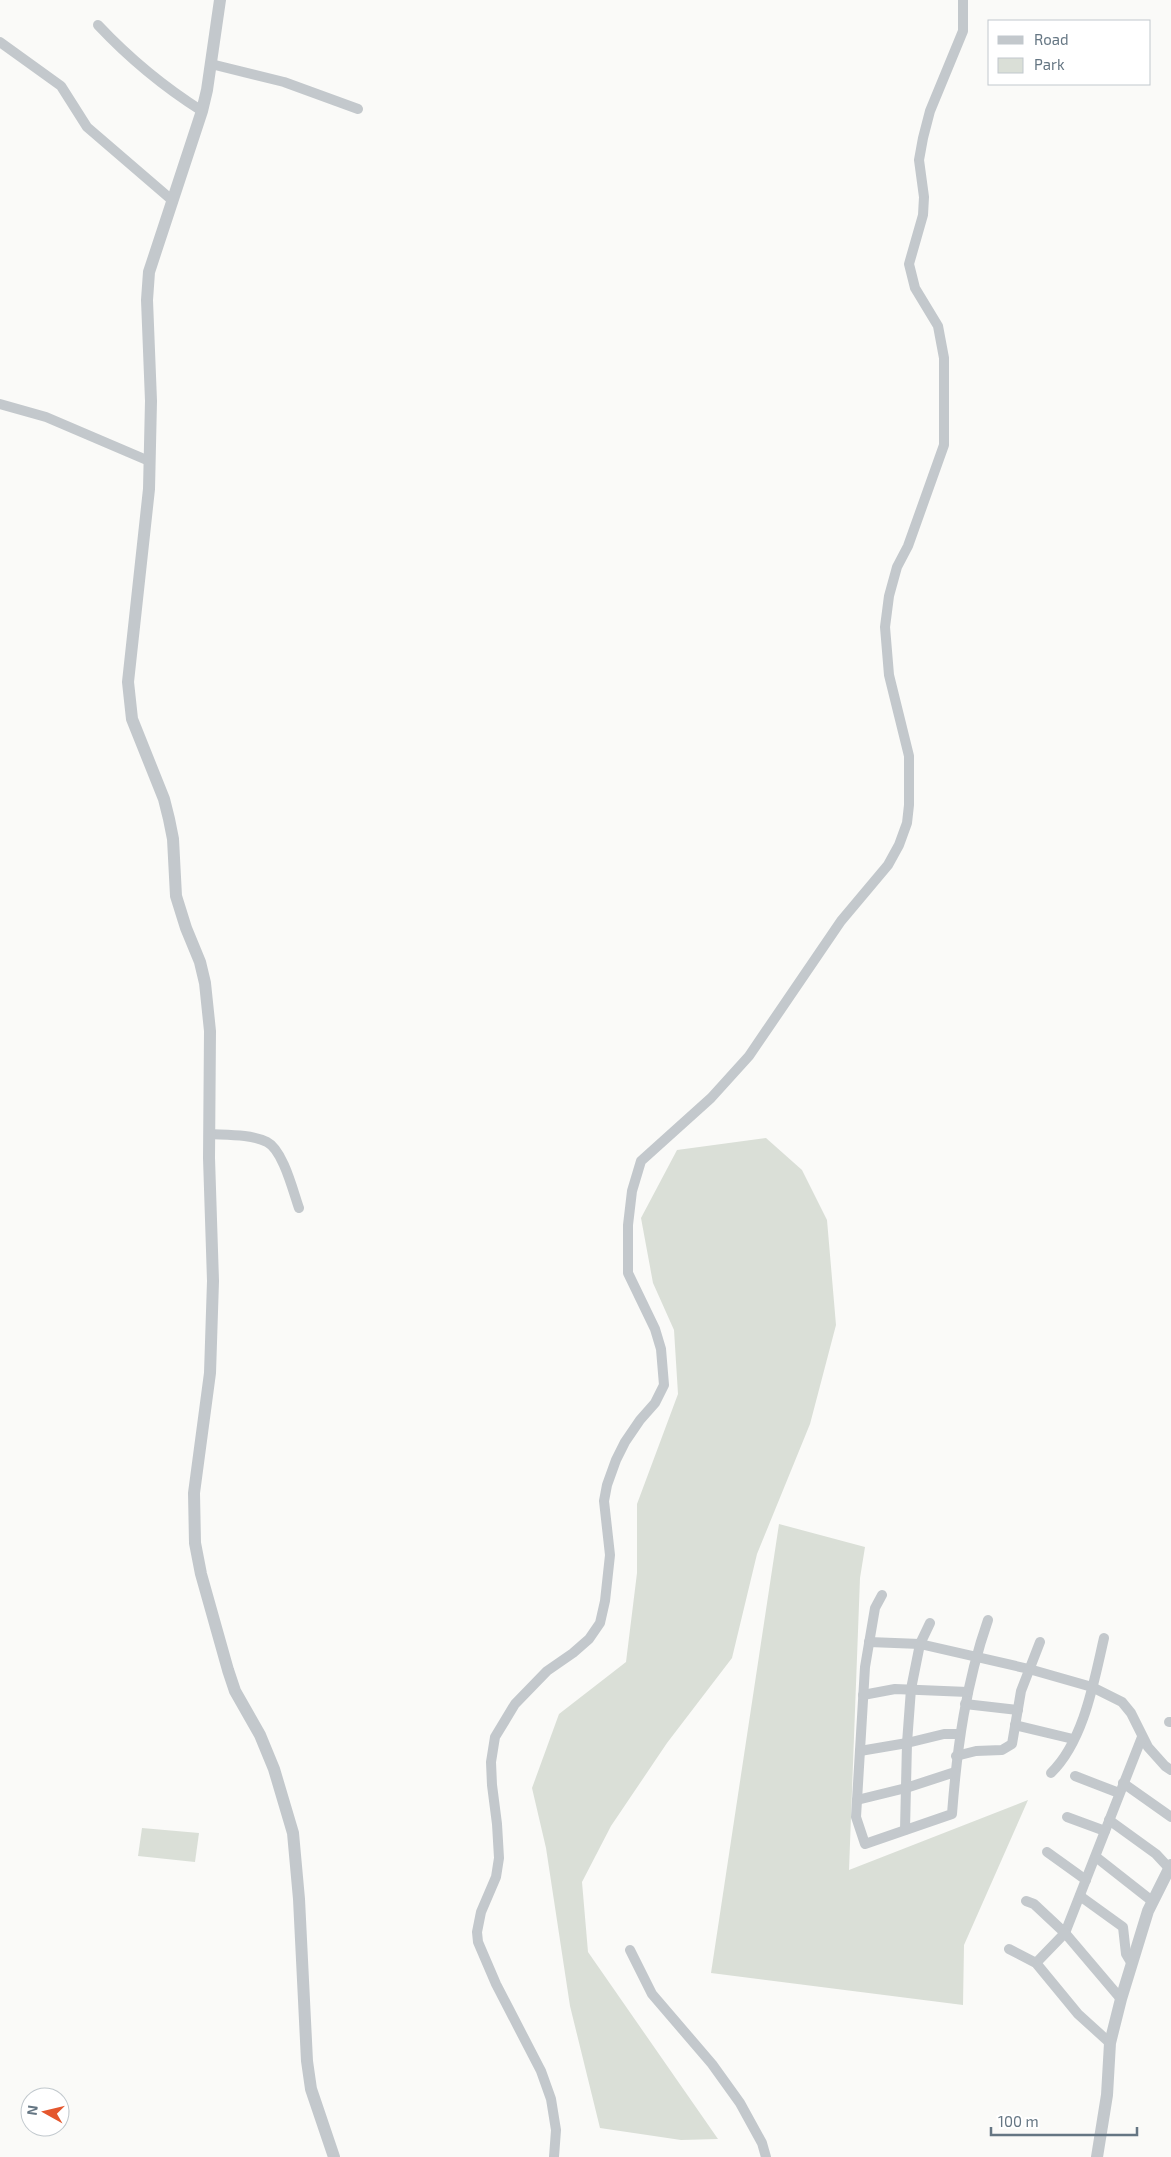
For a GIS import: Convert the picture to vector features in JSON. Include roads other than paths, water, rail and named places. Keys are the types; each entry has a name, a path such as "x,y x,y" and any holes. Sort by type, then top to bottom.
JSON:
{"street":[{"path":"220,0 202,111 153,256 148,286 151,401 149,490 143,559 128,682 129,702 138,738 164,799 169,819 173,839 176,896 186,928 200,962 205,984 210,1031 209,1134 213,1290 210,1373 194,1493 195,1544 203,1582 230,1677 235,1691 260,1736 274,1769 293,1832 299,1899 306,2061 311,2090 334,2157"},
{"path":"554,2157 556,2130 551,2099 541,2071 496,1984 478,1942 477,1932 481,1912 496,1876 499,1858 491,1762 495,1737 515,1704 547,1671 589,1639 600,1623 605,1601 610,1555 610,1542 604,1511 607,1484 616,1460 626,1442 640,1420 655,1403 664,1384 662,1358 655,1329 628,1273 628,1225 632,1191 641,1161 711,1098 749,1056 841,921 888,865 899,845 907,823 909,756 889,676 884,627 889,596 897,567 908,546 944,445 944,358 938,326 915,288 909,264 923,215 924,198 919,160 923,138 930,112 963,31 965,18 963,0"},
{"path":"98,25 124,53 178,96 202,111"},
{"path":"0,42 61,86 87,127 173,201"},
{"path":"211,64 284,82 358,109"},
{"path":"0,404 46,416 149,460"},
{"path":"209,1134 258,1139 268,1143 281,1158 300,1208"},
{"path":"882,1595 875,1608 870,1642 860,1751 856,1817 865,1844 952,1814 956,1756 965,1704 975,1658 988,1620"},
{"path":"906,1830 907,1743 911,1689 920,1644 930,1623"},
{"path":"1051,1773 1058,1767 1083,1717 1104,1638"},
{"path":"870,1642 920,1644 1028,1669 1092,1687 1122,1702 1131,1713 1142,1737 1155,1757 1171,1770"},
{"path":"956,1756 976,1751 1002,1750 1012,1744 1021,1691 1040,1642"},
{"path":"864,1695 895,1689 968,1692"},
{"path":"965,1704 1018,1710"},
{"path":"1015,1725 1073,1739"},
{"path":"860,1751 944,1734 960,1734"},
{"path":"1036,1963 1065,1933 1142,1737"},
{"path":"857,1800 906,1788 955,1772"},
{"path":"1075,1776 1121,1788 1171,1818"},
{"path":"1067,1817 1105,1831"},
{"path":"1097,2157 1107,2095 1110,2043 1121,1999 1152,1901 1170,1867 1156,1854 1109,1820"},
{"path":"1046,1852 1086,1880"},
{"path":"1096,1857 1152,1901"},
{"path":"1080,1896 1123,1927 1126,1954 1132,1964"},
{"path":"1026,1901 1034,1904 1065,1933 1121,1999"},
{"path":"1010,1949 1036,1963 1078,2014 1110,2043"},
{"path":"630,1950 652,1994 712,2064 740,2103 762,2143 766,2157"}]}
